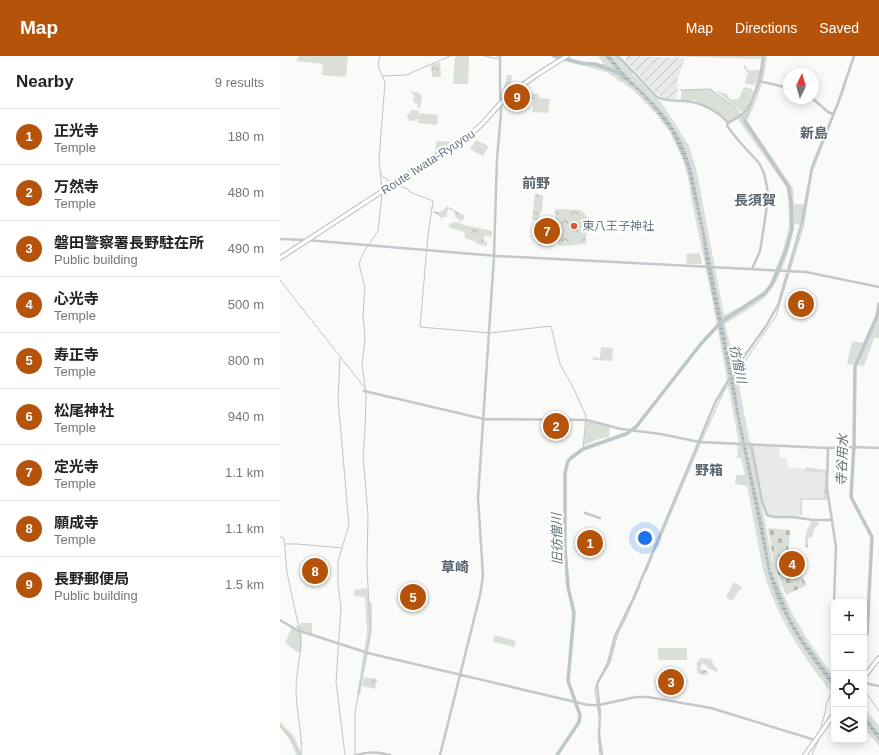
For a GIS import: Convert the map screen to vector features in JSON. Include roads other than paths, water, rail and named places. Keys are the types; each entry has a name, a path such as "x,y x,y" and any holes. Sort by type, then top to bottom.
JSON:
{"main road":[{"name":"Route Iwata-Ryuyou","path":"280,258 474,132 501,103 523,84 567,56"},
{"path":"867,673 879,658"},
{"path":"805,755 831,718"}],"street":[{"path":"440,755 480,594 483,576 478,505 494,256 497,158 502,114 500,56"},
{"path":"616,56 624,61 657,97 666,100 699,103 716,112 728,123 727,126 730,128 733,135 759,163 764,173 768,199 760,251 752,269"},
{"path":"728,123 745,111 759,81 763,56"},
{"path":"602,755 599,735 600,722 597,684 608,664 615,636 634,597 715,403 735,370 763,331 778,305 801,225 812,167 854,56"},
{"path":"759,81 783,87"},
{"path":"819,104 828,112 833,114"},
{"path":"280,239 494,256 705,266 814,273 879,287"},
{"path":"365,391 484,419 586,420 621,429 661,434 699,442 828,448 879,448"},
{"path":"750,444 762,501 767,515 831,520"},
{"path":"828,448 827,488 836,547 834,599"},
{"path":"585,513 600,518"},
{"path":"280,620 297,630 368,653 588,705 599,706 629,698 641,697 711,708 815,740"},
{"path":"867,683 879,686"},
{"path":"356,755 369,752 390,755"}],"waterway":[{"path":"380,56 378,65 385,83 379,159 382,189"},
{"path":"383,76 406,75 450,56"},
{"path":"485,56 497,59 498,56"},
{"path":"554,56 581,63 595,64 617,72 623,77"},
{"path":"756,93 762,76 764,56"},
{"name":"彷僧川","path":"734,377 776,316 803,227 812,172 845,87"},
{"path":"681,90 710,89 734,107 745,121"},
{"path":"745,120 752,103"},
{"name":"旧彷僧川","path":"557,755 579,722 580,715 568,681 574,613 568,587 565,549 565,473 568,461 583,449 626,434 636,427 700,345 721,322 764,294 772,284 786,250 792,229 791,201 788,186 745,121"},
{"path":"381,175 392,183"},
{"path":"397,185 433,201 428,235 420,327 490,333 551,326 560,364 573,387 586,416 583,449"},
{"path":"355,755 355,712 369,638 370,624 367,567 368,514 363,456 366,393 362,365 365,338 363,315 365,287 359,264 363,253 378,231 382,195"},
{"path":"280,280 364,387"},
{"name":"寺谷用水","path":"866,635 872,537 851,497 854,445 855,366 877,316 879,304"},
{"path":"340,358 338,399 349,525 338,561 338,584 341,608 336,682 345,755"},
{"name":"彷僧川","path":"660,539 702,439 724,391 730,383"},
{"path":"280,536 284,539 287,573 299,628"},
{"path":"646,572 658,542"},
{"path":"285,544 342,548"},
{"path":"601,678 610,663 618,633 640,586"},
{"path":"300,632 301,646 296,690 301,739 301,755"},
{"path":"596,686 595,691 599,716"},
{"path":"822,729 821,726 826,705 831,694"},
{"path":"867,694 879,711"},
{"path":"280,725 290,736 300,755"},
{"path":"598,736 600,755"},
{"path":"812,755 819,739"}],"place":[{"name":"長野郵便局","path":"517,97"},
{"name":"東八王子神社","path":"574,226"},
{"name":"定光寺","path":"547,231"},
{"name":"松尾神社","path":"801,304"},
{"name":"万然寺","path":"556,426"},
{"name":"正光寺","path":"590,543"},
{"name":"心光寺","path":"792,564"},
{"name":"願成寺","path":"315,571"},
{"name":"寿正寺","path":"413,597"},
{"name":"磐田警察署長野駐在所","path":"671,682"}],"district":[{"name":"新島","path":"814,133"},
{"name":"前野","path":"536,183"},
{"name":"長須賀","path":"755,200"},
{"name":"野箱","path":"709,470"},
{"name":"草崎","path":"455,567"}]}
